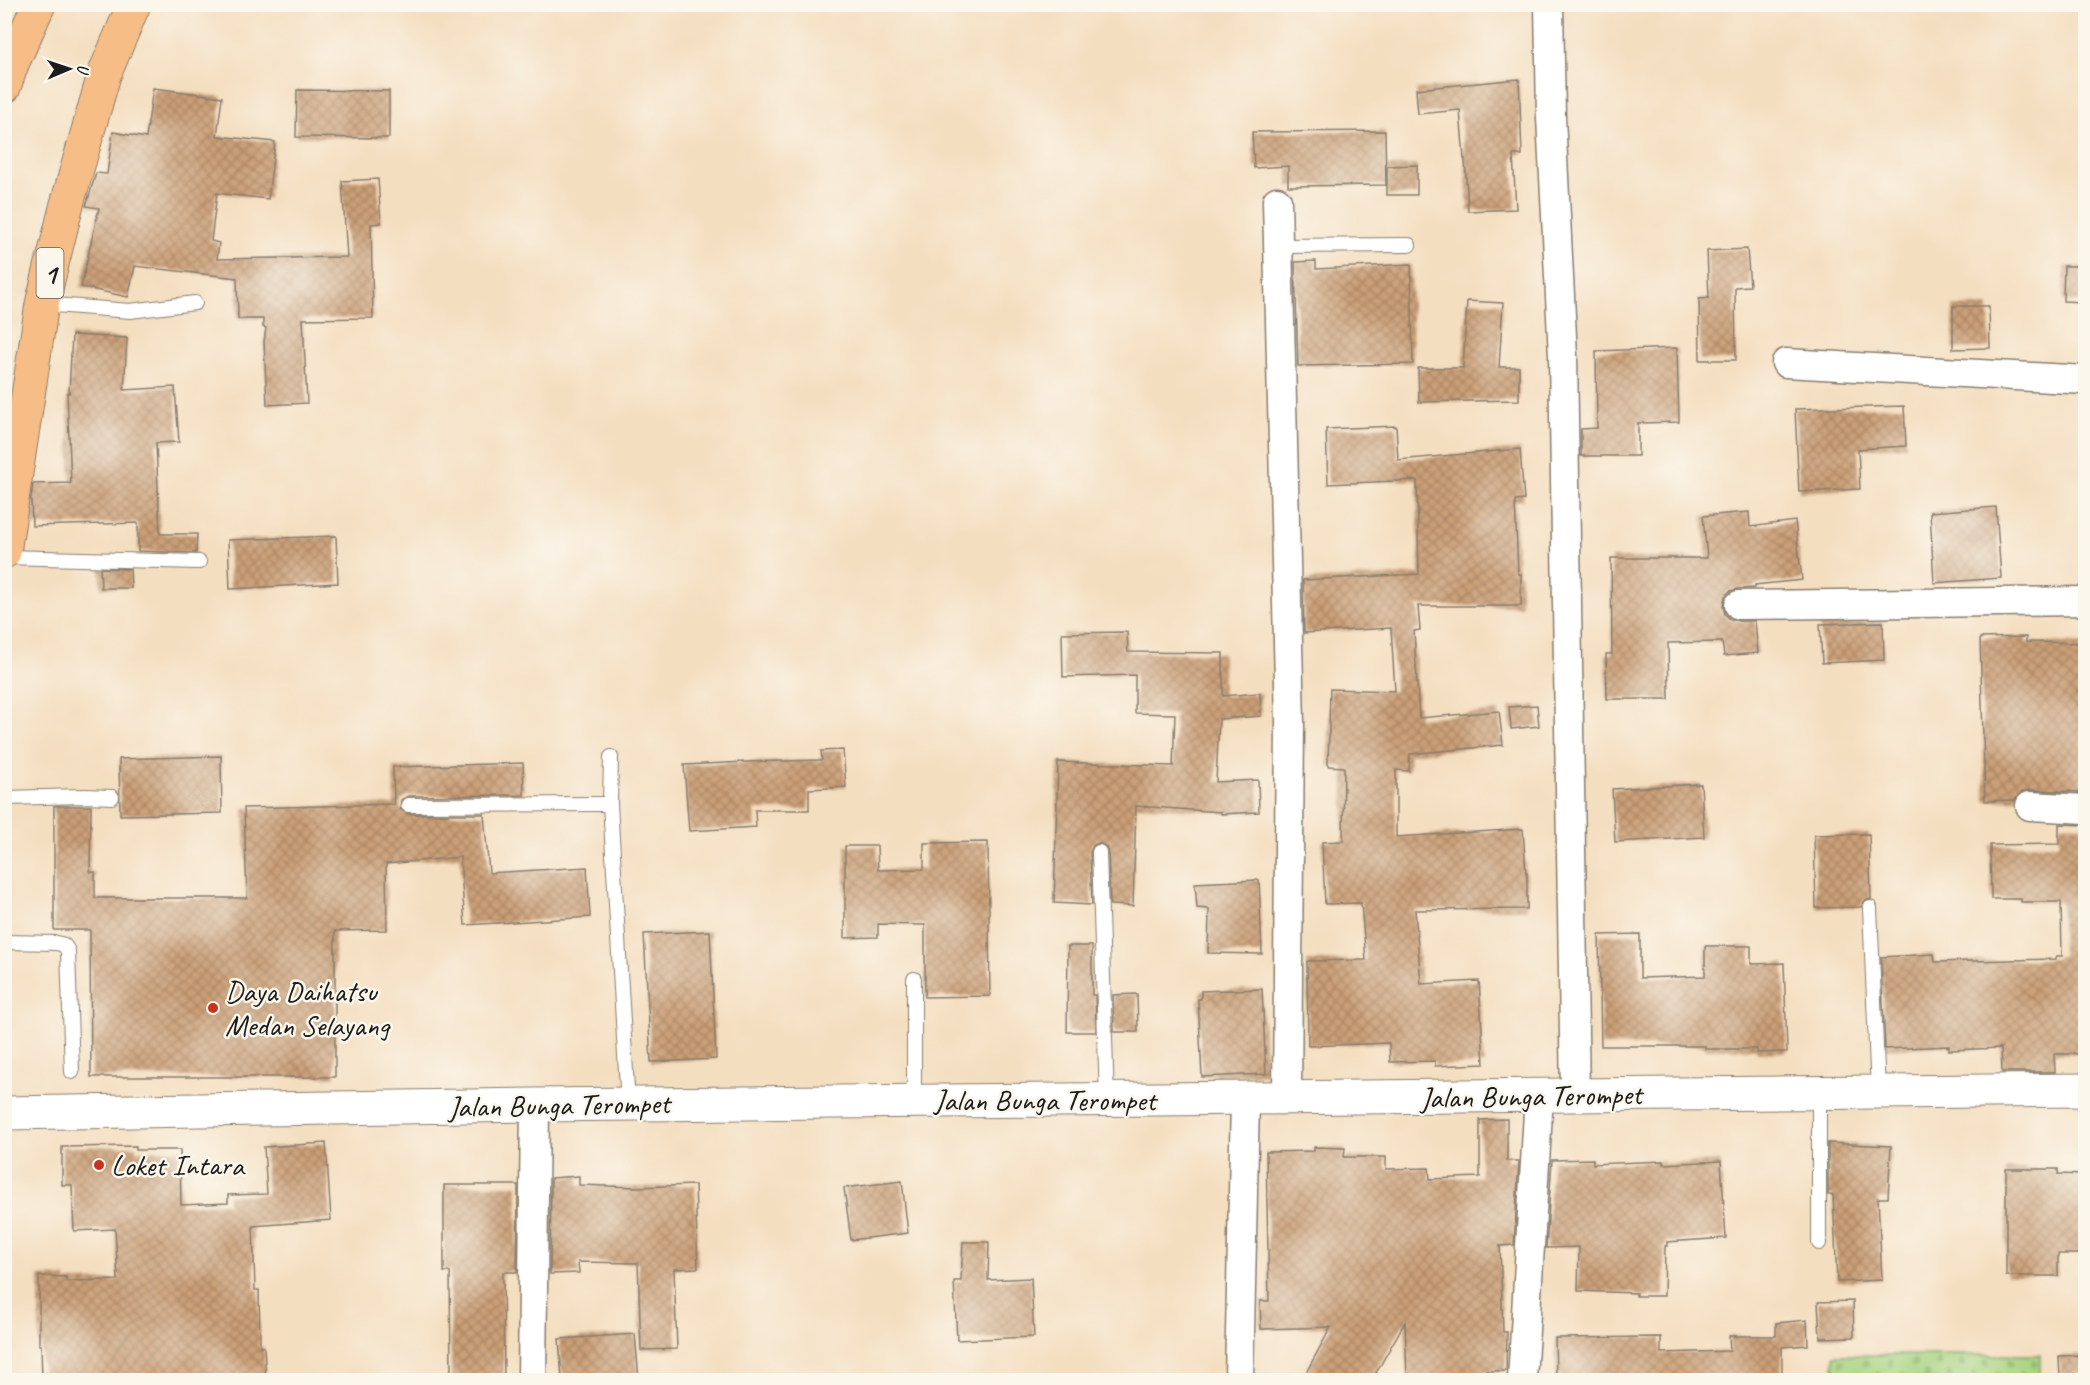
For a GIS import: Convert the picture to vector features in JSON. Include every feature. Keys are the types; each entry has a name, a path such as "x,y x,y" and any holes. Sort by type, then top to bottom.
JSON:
{"highway":[{"path":"4,87 39,4"},
{"name":"1","path":"4,552 42,304 67,204 104,75 134,4"}],"street":[{"path":"1549,4 1551,117 1563,356 1575,1096"},
{"path":"1276,201 1290,723 1287,1098"},
{"path":"1786,363 2085,380"},
{"path":"1739,605 2085,601"},
{"path":"2030,806 2085,810"},
{"name":"Jalan Bunga Terompet","path":"4,1113 535,1105 2085,1090"},
{"path":"1522,1380 1539,1096"},
{"path":"1239,1380 1245,1099"},
{"path":"532,1380 535,1105"}],"lane":[{"path":"1277,246 1408,245"},
{"path":"42,304 130,311 195,303"},
{"path":"4,557 200,562"},
{"path":"611,757 610,804 628,1104"},
{"path":"4,798 112,797"},
{"path":"408,805 610,804"},
{"path":"1099,852 1107,1100"},
{"path":"1870,908 1878,1092"},
{"path":"4,942 57,943 64,945 68,951 72,1072"},
{"path":"914,979 914,1101"},
{"path":"1819,1093 1820,1243"}],"green space":[{"path":"1834,1355 2040,1355 2040,1380 1834,1380"}],"building":[{"path":"1519,79 1522,155 1513,155 1516,209 1468,211 1460,110 1418,114 1416,89"},
{"path":"153,88 222,97 217,136 275,142 268,199 217,193 211,241 219,243 217,259 347,257 342,181 378,179 381,223 371,224 373,318 303,319 307,403 267,405 264,342 266,328 263,327 263,319 238,319 237,278 135,266 128,297 81,287 99,208 86,206 96,173 107,174 113,132 146,138"},
{"path":"297,90 389,91 389,138 296,137"},
{"path":"1385,131 1386,185 1288,186 1288,166 1254,168 1252,132"},
{"path":"1417,165 1417,195 1387,195 1387,166"},
{"path":"1747,249 1750,286 1735,287 1736,360 1700,360 1699,299 1709,298 1707,251"},
{"path":"1316,261 1316,269 1411,264 1413,364 1298,366 1295,262"},
{"path":"2064,266 2085,266 2085,302 2063,301"},
{"path":"1467,301 1503,303 1499,367 1519,367 1519,400 1419,402 1418,368 1463,368"},
{"path":"1953,306 1989,306 1990,348 1953,349"},
{"path":"72,335 127,338 124,390 175,387 179,442 156,443 160,534 197,534 196,553 138,551 138,523 32,526 33,484 71,483 67,393 69,393"},
{"path":"1677,348 1679,422 1638,423 1638,456 1581,456 1581,429 1597,428 1596,351"},
{"path":"1904,406 1906,446 1858,449 1860,489 1799,492 1795,409"},
{"path":"1396,426 1398,460 1520,449 1524,500 1515,501 1518,574 1521,574 1521,606 1418,606 1420,630 1414,631 1419,718 1499,711 1503,745 1410,754 1409,771 1396,770 1396,837 1523,829 1527,909 1415,910 1421,984 1479,981 1484,1064 1435,1066 1435,1061 1390,1062 1389,1043 1308,1046 1307,961 1366,960 1361,903 1325,904 1322,842 1343,841 1344,767 1328,766 1330,689 1395,691 1391,628 1304,633 1303,580 1419,574 1417,480 1328,484 1326,429"},
{"path":"1996,507 2001,578 1934,583 1930,512"},
{"path":"1749,512 1750,527 1795,521 1802,580 1755,585 1755,588 1730,591 1725,596 1723,606 1725,614 1730,619 1755,621 1758,653 1724,656 1722,642 1668,643 1669,699 1607,699 1606,654 1612,654 1611,558 1707,558 1703,516"},
{"path":"336,536 338,583 230,589 228,540"},
{"path":"100,568 130,569 131,588 101,588"},
{"path":"1883,622 1884,660 1822,663 1820,624"},
{"path":"1127,632 1128,652 1223,653 1223,696 1260,693 1261,716 1219,719 1216,782 1258,780 1259,812 1221,814 1221,812 1136,806 1133,906 1110,905 1108,851 1099,843 1094,845 1090,852 1092,905 1054,903 1058,762 1173,766 1175,714 1135,713 1135,675 1063,677 1062,633"},
{"path":"2026,637 2026,642 2085,643 2085,792 2030,790 2022,792 2015,800 1985,801 1980,638"},
{"path":"1537,705 1539,726 1511,729 1509,707"},
{"path":"843,750 846,787 809,789 809,810 755,810 756,827 689,831 684,765 822,760 821,751"},
{"path":"221,756 222,813 120,815 119,759"},
{"path":"523,763 524,795 408,796 401,800 400,809 408,814 484,814 489,873 587,867 590,917 465,925 460,857 386,864 387,930 335,931 335,1077 91,1077 90,930 54,930 54,806 91,806 90,872 95,872 95,898 247,898 244,808 394,804 393,767"},
{"path":"1701,784 1704,837 1615,842 1612,789"},
{"path":"2059,824 2085,825 2085,1054 2054,1054 2055,1072 2002,1072 2001,1048 1949,1050 1949,1046 1885,1049 1881,957 1934,954 1935,962 2056,959 2056,956 2062,956 2061,902 1991,899 1990,845 2059,844"},
{"path":"1869,834 1871,899 1865,901 1861,907 1816,908 1814,835"},
{"path":"988,842 990,996 925,997 925,925 878,924 878,937 845,938 845,846 877,846 878,870 924,869 924,843"},
{"path":"1259,880 1262,954 1208,953 1209,909 1197,908 1195,883"},
{"path":"710,931 716,1059 651,1062 644,934"},
{"path":"1640,934 1640,978 1705,976 1705,946 1751,946 1751,964 1784,963 1787,1052 1757,1053 1757,1049 1705,1049 1705,1046 1601,1046 1599,935"},
{"path":"1068,946 1092,946 1092,995 1095,995 1096,1032 1067,1032"},
{"path":"1262,989 1266,1074 1202,1077 1198,999 1201,999 1201,991"},
{"path":"1137,994 1138,1032 1114,1032 1113,995"},
{"path":"1507,1119 1507,1161 1519,1161 1514,1245 1500,1246 1503,1332 1507,1332 1506,1371 1485,1371 1486,1380 1407,1380 1405,1322 1372,1380 1302,1380 1331,1327 1261,1329 1260,1301 1269,1301 1266,1152 1314,1151 1314,1147 1345,1148 1344,1157 1386,1157 1386,1169 1429,1168 1430,1179 1480,1177 1480,1120"},
{"path":"326,1143 331,1220 253,1226 255,1290 259,1290 260,1347 264,1347 266,1380 42,1380 41,1345 39,1345 39,1276 66,1277 66,1281 118,1280 115,1229 74,1231 72,1185 62,1185 62,1147 136,1146 136,1150 180,1150 181,1205 228,1203 228,1195 267,1194 264,1147"},
{"path":"1828,1143 1891,1146 1888,1198 1878,1198 1882,1280 1837,1282 1833,1195 1828,1195"},
{"path":"1593,1159 1593,1164 1721,1161 1726,1238 1667,1242 1664,1296 1578,1291 1579,1247 1546,1248 1552,1160"},
{"path":"2006,1169 2058,1169 2058,1174 2085,1175 2085,1254 2058,1254 2058,1276 2006,1276"},
{"path":"579,1176 579,1185 636,1187 695,1185 698,1268 674,1269 677,1349 641,1350 638,1263 578,1262 579,1273 550,1274 551,1178"},
{"path":"902,1181 908,1233 851,1240 844,1188"},
{"path":"444,1185 518,1185 517,1272 503,1272 504,1380 451,1380 450,1272 444,1272"},
{"path":"963,1242 989,1242 988,1280 1031,1278 1034,1337 957,1340 954,1281 961,1281"},
{"path":"1853,1301 1854,1337 1820,1338 1818,1302"},
{"path":"1807,1320 1808,1345 1782,1347 1782,1380 1564,1380 1564,1377 1556,1377 1555,1338 1661,1337 1661,1353 1730,1351 1729,1336 1776,1336 1776,1323"},
{"path":"635,1334 639,1380 562,1380 559,1339"},
{"path":"2085,1355 2085,1380 2060,1380 2059,1356"}],"place":[{"name":"Daya Daihatsu Medan Selayang","path":"213,1008"},
{"name":"Loket Intara","path":"99,1165"}]}
